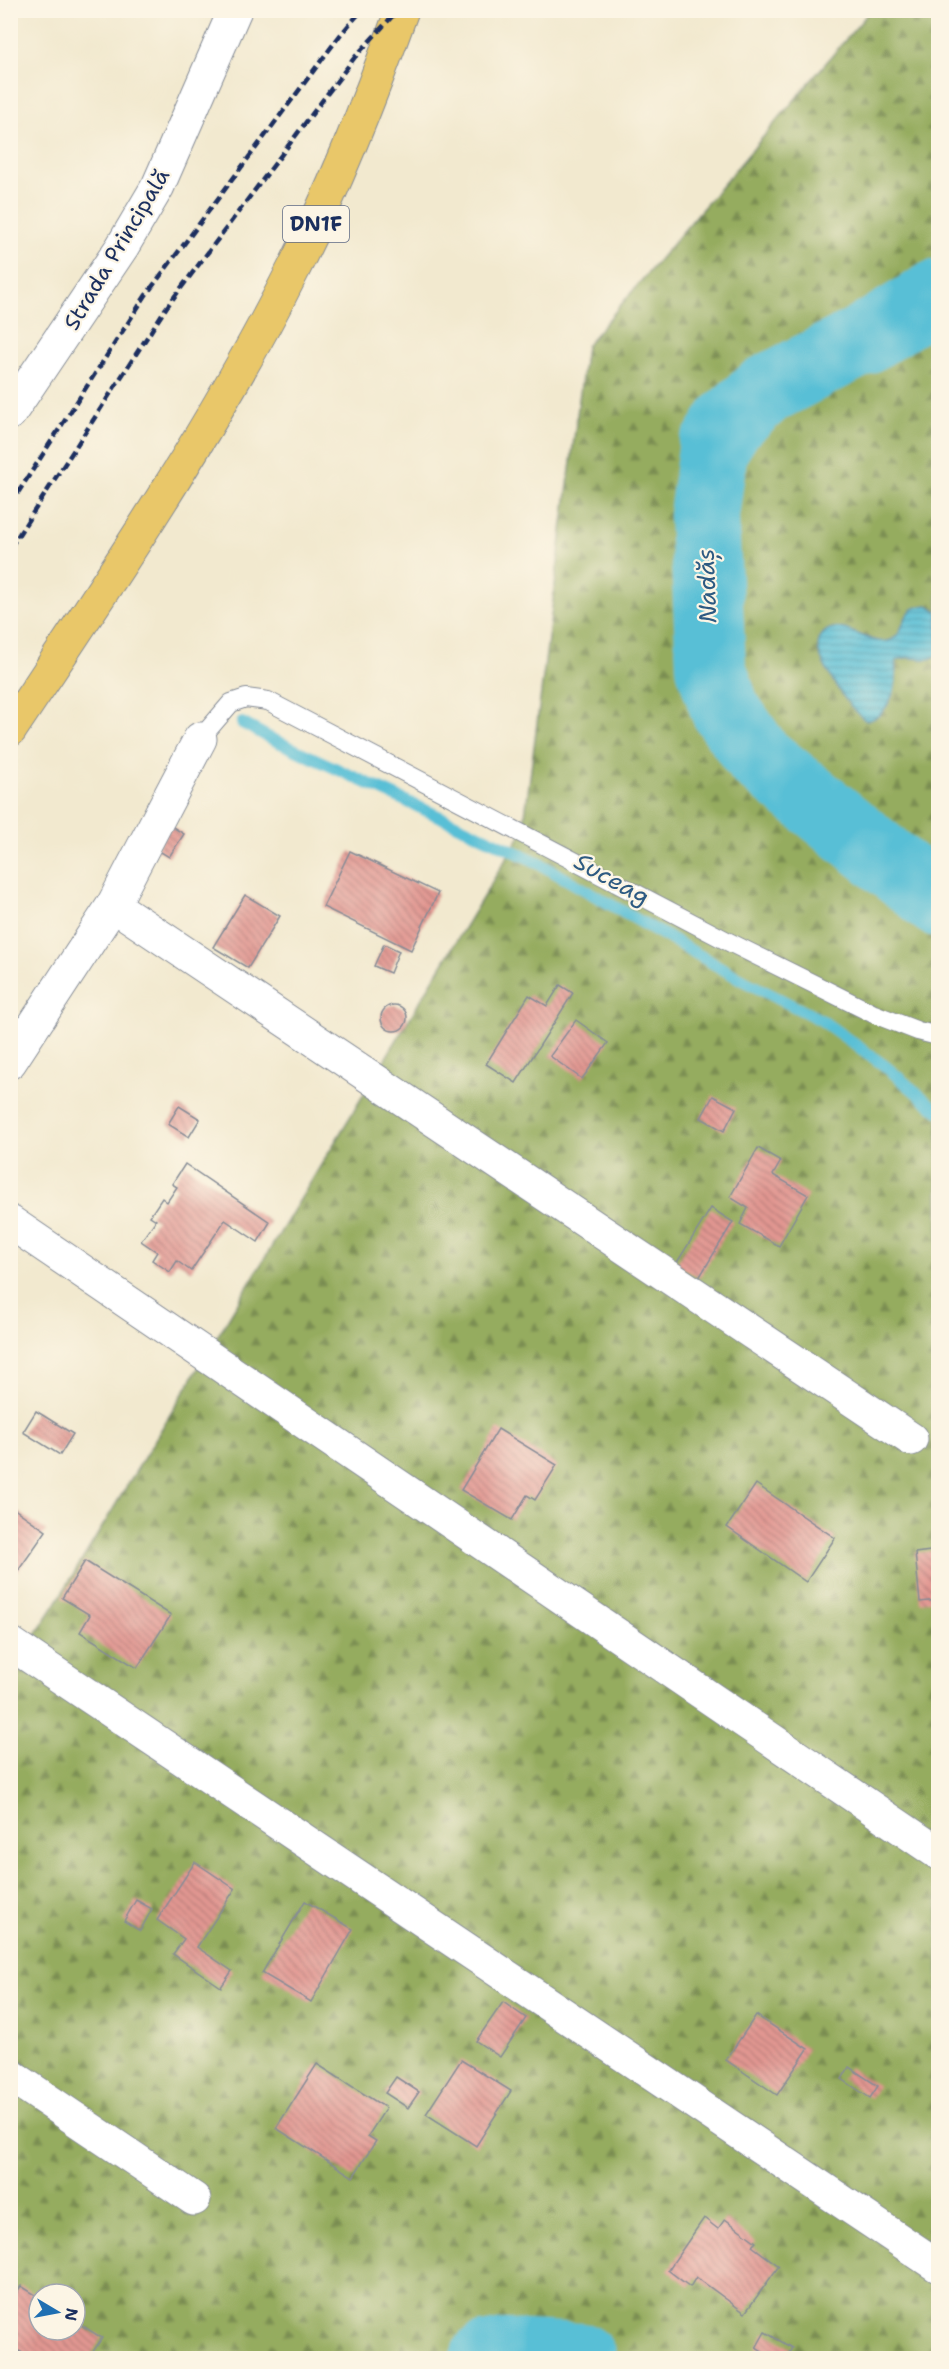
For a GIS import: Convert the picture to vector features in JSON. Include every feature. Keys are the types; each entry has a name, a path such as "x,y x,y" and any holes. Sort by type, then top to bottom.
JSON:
{"main road":[{"name":"DN1F","path":"10,730 161,502 263,327 328,200 402,10"}],"street":[{"name":"Strada Principală","path":"10,414 122,247 158,186 235,10"},
{"path":"10,1062 113,905 200,739"},
{"path":"113,905 911,1439"},
{"path":"10,1222 939,1853"},
{"path":"10,1643 939,2266"},
{"path":"10,2074 194,2199"}],"lane":[{"path":"200,739 231,703 246,698 268,701 874,1014 918,1031 939,1036"}],"green space":[{"path":"870,11 938,11 938,2358 11,2358 10,1674 55,1605 523,831 586,346"}],"water":[{"path":"928,605 938,612 938,654 929,659 907,658 896,661 896,680 887,706 877,717 865,720 846,700 830,676 819,654 820,638 829,629 837,628 846,629 873,640 891,640 900,632 907,615 912,610"}],"building":[{"path":"171,826 184,834 169,857 156,849"},
{"path":"350,851 438,893 411,950 323,907"},
{"path":"245,895 280,916 248,968 213,947"},
{"path":"384,944 399,951 390,973 374,966"},
{"path":"560,985 573,993 516,1083 486,1064 529,995 547,1006"},
{"path":"394,1005 403,1009 407,1018 403,1027 394,1031 385,1027 381,1018 385,1009"},
{"path":"576,1020 608,1043 582,1079 550,1056"},
{"path":"713,1096 736,1108 724,1131 701,1118"},
{"path":"179,1106 200,1119 189,1137 168,1124"},
{"path":"758,1148 781,1161 773,1175 808,1195 779,1246 740,1224 748,1208 730,1197"},
{"path":"185,1164 270,1222 258,1242 225,1220 191,1271 177,1261 170,1272 152,1260 157,1252 141,1241 156,1220 150,1216 162,1198 167,1202 177,1187 172,1184"},
{"path":"711,1208 733,1222 699,1278 676,1264"},
{"path":"36,1411 73,1434 60,1455 23,1432"},
{"path":"498,1429 557,1465 535,1500 527,1495 512,1520 461,1490"},
{"path":"756,1484 835,1538 806,1582 727,1527"},
{"path":"10,1506 46,1531 18,1571 10,1566"},
{"path":"938,1550 938,1600 920,1602 915,1553"},
{"path":"85,1561 171,1615 137,1668 80,1632 90,1615 62,1598"},
{"path":"195,1862 235,1889 197,1947 232,1971 221,1987 173,1954 184,1939 157,1920"},
{"path":"136,1900 152,1909 140,1931 124,1921"},
{"path":"305,1901 353,1929 311,2002 262,1973"},
{"path":"503,2002 526,2018 500,2057 476,2041"},
{"path":"756,2015 808,2049 777,2095 726,2060"},
{"path":"461,2060 511,2091 476,2146 426,2114"},
{"path":"317,2064 386,2108 368,2136 376,2141 353,2177 276,2128"},
{"path":"849,2067 878,2086 870,2098 842,2079"},
{"path":"396,2077 419,2092 408,2108 385,2093"},
{"path":"704,2218 718,2229 725,2219 756,2242 752,2246 779,2266 745,2313 696,2277 690,2287 668,2270"},
{"path":"21,2286 27,2290 27,2342 87,2342 87,2329 102,2338 89,2358 31,2358 19,2351 15,2357 10,2354 10,2302"},
{"path":"765,2332 792,2348 786,2358 772,2358 756,2348"}],"waterway":[{"name":"Nadăș","path":"938,294 867,338 766,390 730,422 713,449 704,516 711,667 725,709 758,757 938,902"},
{"name":"Suceag","path":"242,723 533,860 744,981 821,1020 885,1066 938,1111"},
{"name":"Nadăș","path":"485,2358 506,2354 581,2358"}],"railway":[{"path":"10,505 146,295 341,34 362,10"},
{"path":"10,548 166,308 355,57 398,10"}]}
